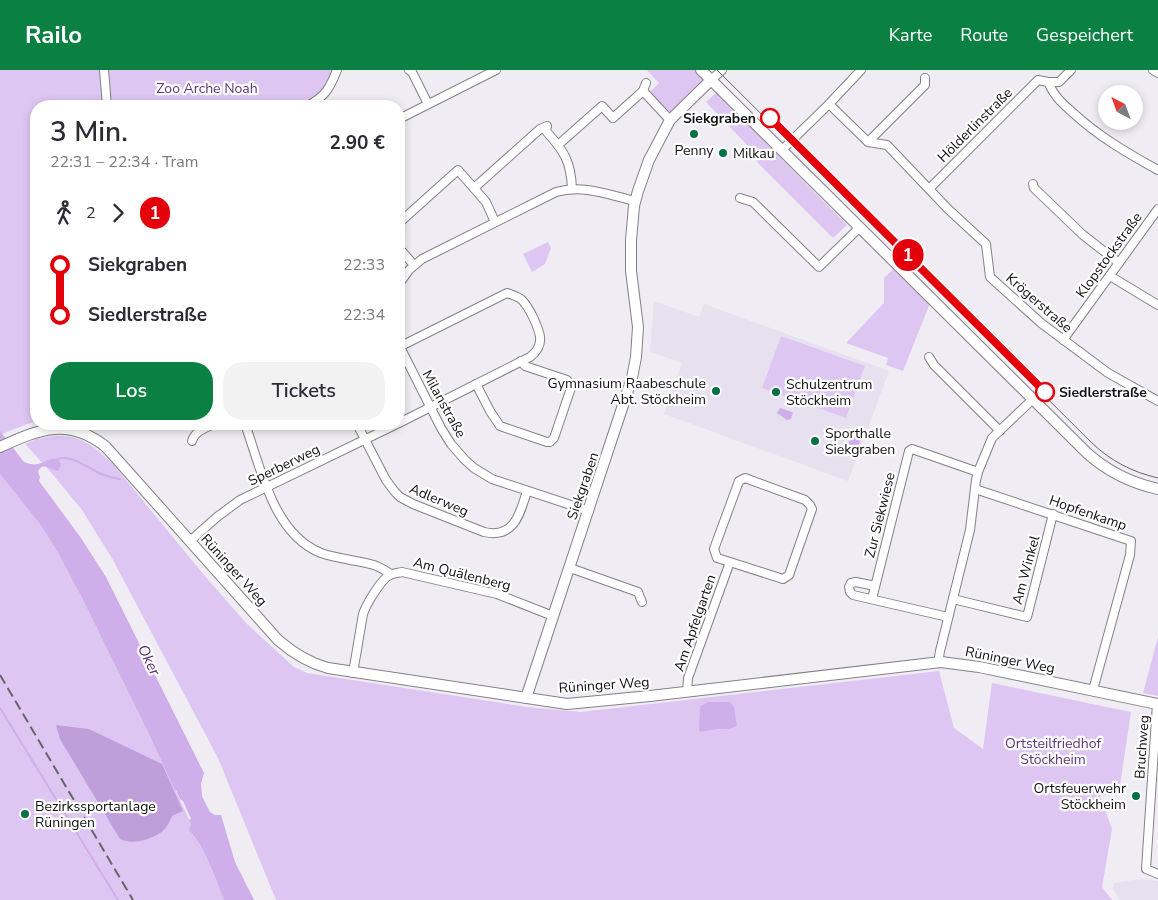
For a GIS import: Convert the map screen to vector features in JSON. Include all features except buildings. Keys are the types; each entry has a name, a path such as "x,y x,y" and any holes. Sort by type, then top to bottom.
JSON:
{"street":[{"path":"104,70 106,100"},
{"path":"319,100 329,90 337,70"},
{"path":"409,70 412,72 428,104"},
{"path":"405,117 496,70"},
{"path":"701,70 1087,453 1102,465 1129,480 1158,489"},
{"path":"711,80 722,70"},
{"path":"782,150 861,70"},
{"path":"1071,70 1059,82 1048,82 1057,98 1097,134 1158,170"},
{"path":"1153,70 1158,73"},
{"path":"868,142 925,85 925,78"},
{"name":"Siekgraben","path":"526,698 630,388 634,371 638,327 631,271 631,240 635,201 649,160 670,120 711,80"},
{"name":"Hölderlinstraße","path":"929,189 1038,80 1048,82"},
{"path":"558,145 602,106 613,118 643,91 646,83"},
{"path":"643,91 670,120"},
{"name":"Krögerstraße","path":"829,104 868,142 887,145 948,209 986,244 990,277 1041,323 1063,340 1108,372 1158,402"},
{"path":"474,188 540,129 546,126 546,131 565,155 571,169 572,189"},
{"path":"405,218 458,170 486,202 496,222"},
{"path":"1033,184 1034,188 1082,234 1119,263"},
{"path":"405,274 422,259 556,192 572,189 589,190 635,201"},
{"path":"740,198 753,202 819,267 860,227"},
{"name":"Klopstockstraße","path":"1063,340 1158,209"},
{"path":"405,255 414,265"},
{"path":"1110,276 1158,305"},
{"name":"Sperberweg","path":"405,343 507,293 519,298 528,306 540,331 539,346 533,354 405,420"},
{"name":"Milanstraße","path":"405,358 450,444 474,468 492,478 589,511"},
{"path":"930,358 934,365 1000,431"},
{"path":"476,384 500,426 550,442 554,438 571,388 570,384 568,380 525,366 521,361"},
{"path":"941,662 939,657 940,651 970,530 978,472 992,438 1033,399"},
{"name":"Rüninger Weg","path":"0,447 44,430"},
{"name":"Rüninger Weg","path":"72,430 86,434 106,447 270,632 285,646 319,666 353,673 567,704 688,692 941,662 978,667 1158,704"},
{"path":"192,441 194,435 201,430"},
{"name":"Am Quälenberg","path":"247,430 272,500 284,523 307,546 325,554 376,566 391,574 402,572 497,594 554,616"},
{"name":"Adlerweg","path":"360,430 386,480 400,497 484,532 499,533 514,524 518,518 527,491"},
{"name":"Sperberweg","path":"190,542 228,508 240,500 384,430"},
{"name":"Zur Siekwiese","path":"872,599 909,451 912,449 978,472"},
{"name":"Am Apfelgarten","path":"745,478 805,500 810,505 812,509 789,575 783,580 730,562 717,558 714,549 739,481 745,478"},
{"name":"Hopfenkamp","path":"975,489 1130,541 1130,555 1093,690"},
{"name":"Am Winkel","path":"953,599 1027,617 1053,514"},
{"name":"Am Apfelgarten","path":"688,692 688,678 730,562"},
{"path":"570,568 638,592 642,602"},
{"path":"353,673 366,605 384,580 391,574"},
{"path":"875,586 856,582 851,583 849,587 853,595 948,616"},
{"name":"Bruchweg","path":"1158,704 1146,869 1158,874"}],"shaded area":[{"name":"Schulzentrum Stöckheim","path":"654,301 699,317 704,304 889,371 848,481 664,414 682,363 650,352"},
{"path":"780,408 793,413 791,419 787,420 777,413"},
{"path":"0,431 24,462 40,464 51,459 59,460 61,465 58,471 44,467 40,469 38,472 39,481 81,538 106,577 204,773 201,784 202,796 210,812 215,815 221,815 235,862 254,900 224,900 205,854 189,830 191,824 189,820 191,819 183,801 175,790 82,598 40,524 0,474"},
{"path":"856,433 861,438 857,449 852,454 848,451 848,444"},
{"path":"708,702 730,702 737,725 725,729 700,732 700,709 701,706"},
{"path":"56,725 89,729 162,764 183,811 172,816 164,830 151,838 135,842 120,839 60,739"},
{"path":"1141,879 1158,881 1158,900 1120,900 1113,889 1114,883"}],"green space":[{"path":"0,70 100,70 102,100 30,100 30,423 0,435"},
{"name":"Zoo Arche Noah","path":"108,70 332,70 325,87 320,93 306,100 110,100"},
{"path":"647,70 696,70 706,80 671,116 649,93 659,83"},
{"path":"716,93 847,225 833,238 758,163 749,147 706,102"},
{"path":"548,242 551,248 545,264 532,272 523,254"},
{"path":"895,267 930,303 903,371 886,365 888,358 846,343 884,303 884,278"},
{"path":"781,336 865,366 846,418 762,388"},
{"name":"Ortsteilfriedhof Stöckheim","path":"55,436 73,437 86,442 112,463 247,624 294,667 307,673 527,707 581,712 939,671 954,728 983,749 992,683 1131,712 1119,792 1100,796 1112,829 1102,887 1112,900 276,900 218,758 113,560 82,510 25,444 36,439"},
{"path":"0,474 40,524 82,598 161,758 191,824 189,830 205,855 224,900 0,900"},
{"path":"1158,637 1158,696 1143,693"}],"waterway":[{"path":"57,459 68,458 101,474 120,479"},
{"path":"0,708 118,900"}],"tram line":[{"path":"717,70 1092,443 1122,465 1139,473 1158,478"},
{"name":"1","path":"770,118 1045,392"}],"railway":[{"path":"0,675 133,900"}],"place":[{"name":"Siekgraben","path":"770,118"},
{"name":"Penny","path":"694,134"},
{"name":"Milkau","path":"723,153"},
{"name":"Gymnasium Raabeschule Abt. Stöckheim","path":"716,391"},
{"name":"Schulzentrum Stöckheim","path":"776,392"},
{"name":"Siedlerstraße","path":"1045,392"},
{"name":"Sporthalle Siekgraben","path":"815,441"},
{"name":"Ortsfeuerwehr Stöckheim","path":"1136,796"},
{"name":"Bezirkssportanlage Rüningen","path":"25,814"}],"water label":[{"name":"Oker","path":"149,660"}]}
